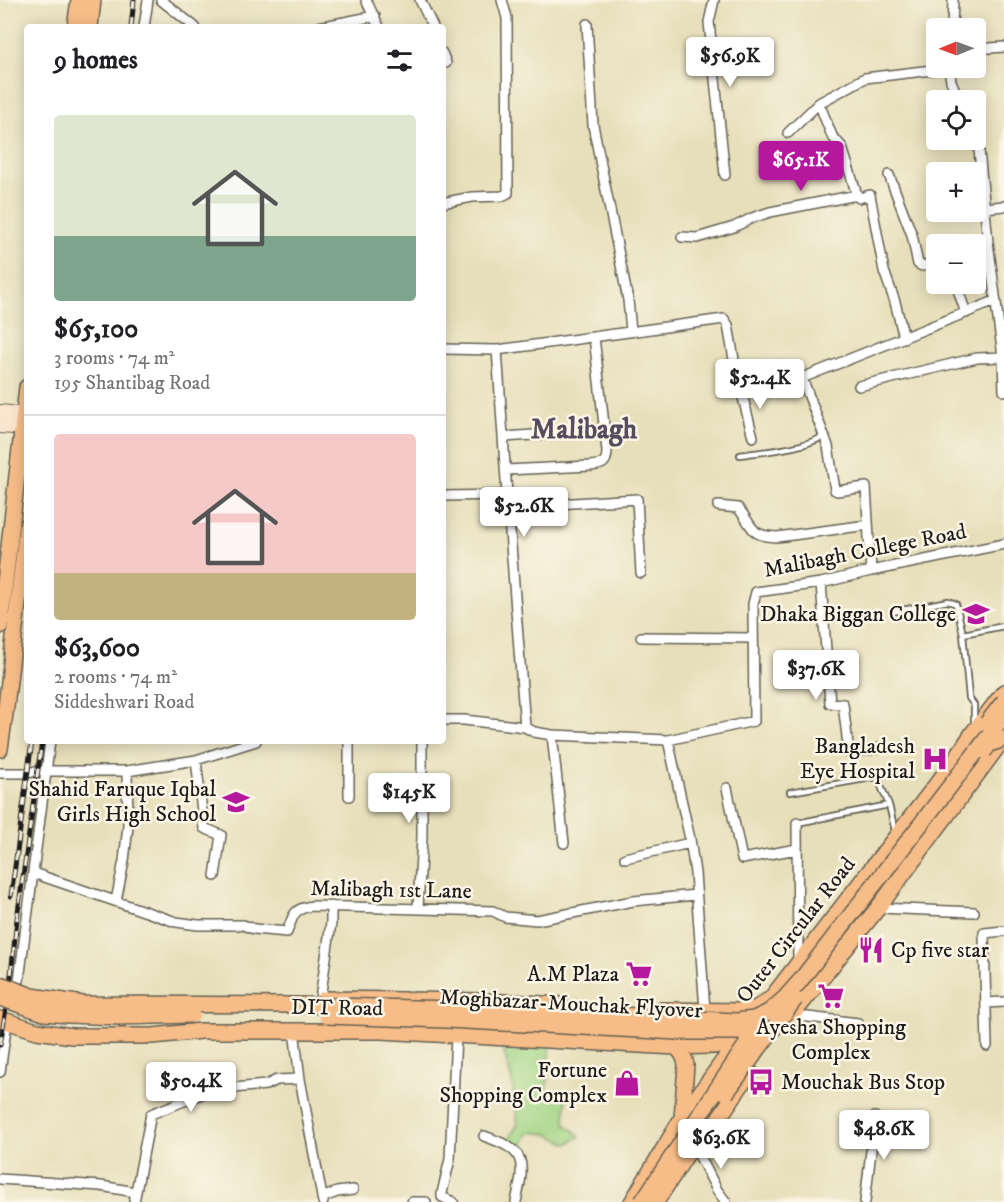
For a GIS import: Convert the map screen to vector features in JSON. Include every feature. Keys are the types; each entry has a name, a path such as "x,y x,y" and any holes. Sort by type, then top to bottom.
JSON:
{"main road":[{"path":"75,24 79,0"},
{"path":"90,24 93,0"},
{"path":"0,626 24,429"},
{"path":"0,749 24,551"},
{"name":"Outer Circular Road","path":"642,1202 754,1032 899,847 993,736 1004,692"},
{"name":"Outer Circular Road","path":"656,1202 719,1103 878,908 993,736 1004,701"},
{"path":"993,736 1004,711"},
{"name":"Moghbazar-Mouchak Flyover","path":"0,998 45,1013 82,1016 294,1015 678,1032 754,1032 768,1029 784,1022 913,850 993,736 1004,716"},
{"name":"Moghbazar-Mouchak Flyover","path":"0,982 32,996 83,1004 308,1005 578,1013 693,1020 754,1019 776,1007 800,981 1004,724"},
{"name":"Outer Circular Road","path":"632,1202 682,1119 734,1045 953,764 993,736"},
{"name":"DIT Road","path":"0,982 62,997 102,999 485,1001 658,1010 732,1011 751,1010 769,1002"},
{"path":"769,1002 784,1022"},
{"name":"DIT Road","path":"658,1010 665,1014 704,1018 714,1023 724,1031 746,1063 747,1076"},
{"name":"DIT Road","path":"3,1020 37,1031 72,1036 153,1036 201,1031 381,1031 676,1047 753,1043 784,1022"},
{"name":"Outer Circular Road","path":"665,1202 696,1151 784,1022"},
{"path":"676,1047 686,1058 682,1119"},
{"path":"724,1059 747,1076"}],"street":[{"path":"144,24 148,0"},
{"path":"161,0 191,24"},
{"path":"366,0 378,24"},
{"path":"420,0 432,24"},
{"path":"446,202 472,197 502,196 508,193 507,18 502,0"},
{"path":"714,0 709,22 725,175"},
{"path":"952,18 953,0"},
{"path":"334,24 375,16"},
{"path":"586,24 592,125 626,290 631,331"},
{"path":"986,48 1004,46"},
{"path":"788,133 819,104 865,78 926,71"},
{"path":"819,104 832,136 842,147 857,195"},
{"path":"889,176 912,235 918,264 926,265"},
{"path":"682,237 697,238 734,227 770,212 857,195 859,198 870,195 884,271 896,302 904,338"},
{"path":"986,208 1004,206"},
{"path":"986,217 1003,357 1004,391"},
{"path":"959,294 966,313"},
{"path":"741,390 802,378 995,301"},
{"path":"446,349 497,350 724,319 728,325 737,377 753,437"},
{"path":"506,470 590,466 603,464 607,459 594,337"},
{"path":"497,350 525,727"},
{"path":"859,386 977,358 1003,357"},
{"path":"802,378 825,436 833,487 837,491 866,487 871,571"},
{"path":"0,412 24,421"},
{"path":"0,426 24,421"},
{"path":"504,437 605,430"},
{"path":"446,496 508,495"},
{"path":"508,507 637,499 640,573"},
{"path":"718,506 738,508 753,530 762,537 868,525"},
{"name":"Malibagh College Road","path":"668,740 754,721 753,604 756,592 821,583 1004,544"},
{"path":"821,583 830,704 843,704 849,753 881,748"},
{"path":"641,637 753,638"},
{"path":"446,720 525,727 534,732 552,735 668,740 690,843 705,1010"},
{"path":"552,735 564,843"},
{"path":"18,988 50,744"},
{"path":"0,773 127,771 196,760 236,744"},
{"path":"349,744 349,796"},
{"path":"418,908 423,837 423,744"},
{"path":"196,760 204,828 221,835 215,876"},
{"path":"116,902 128,826 127,771"},
{"path":"727,788 742,859 797,849"},
{"path":"797,823 798,965"},
{"path":"625,858 690,843"},
{"name":"Malibagh 1st Lane","path":"33,873 176,922 198,925 243,925 254,929 287,932 296,911 312,906 493,911 505,918 537,920 633,901 696,895"},
{"path":"320,999 331,923 331,906"},
{"path":"878,908 974,912"},
{"path":"987,1046 984,933 1004,931"},
{"path":"986,1003 1004,1002"},
{"path":"0,1072 3,1020"},
{"path":"784,1022 858,1023"},
{"path":"294,1030 300,1079 323,1200 337,1192 353,1190"},
{"path":"453,1202 440,1200 450,1159 456,1036"},
{"path":"0,1179 94,1185 134,1197 151,1114 212,1090 266,1085 277,1080 300,1079"},
{"path":"865,1202 875,1117"},
{"path":"484,1136 514,1150 521,1160 522,1176 516,1202"},
{"path":"696,1151 726,1202"},
{"path":"412,1202 426,1202"}],"lane":[{"path":"740,455 814,442 825,436"},
{"path":"753,437 759,452"},
{"path":"892,612 948,601 956,604 963,634 969,698 975,705 975,717 993,736"},
{"path":"963,634 1004,626"},
{"path":"790,792 877,777 889,805 896,836"},
{"path":"797,823 889,805"}],"green space":[{"path":"501,1041 549,1041 550,1069 546,1092 566,1099 565,1124 580,1136 568,1144 548,1134 529,1132 520,1150 507,1142 518,1124 512,1081"}],"railway":[{"path":"131,24 134,0"},
{"path":"11,896 32,744"},
{"path":"0,1045 42,744"}],"place":[{"name":"Dhaka Biggan College","path":"976,614"},
{"name":"Bangladesh Eye Hospital","path":"935,759"},
{"name":"Shahid Faruque Iqbal Girls High School","path":"236,802"},
{"name":"Cp five star","path":"871,950"},
{"name":"A.M Plaza","path":"639,974"},
{"name":"Ayesha Shopping Complex","path":"831,996"},
{"name":"Mouchak Bus Stop","path":"761,1082"},
{"name":"Fortune Shopping Complex","path":"627,1083"}],"district":[{"name":"Malibagh","path":"584,429"}]}
